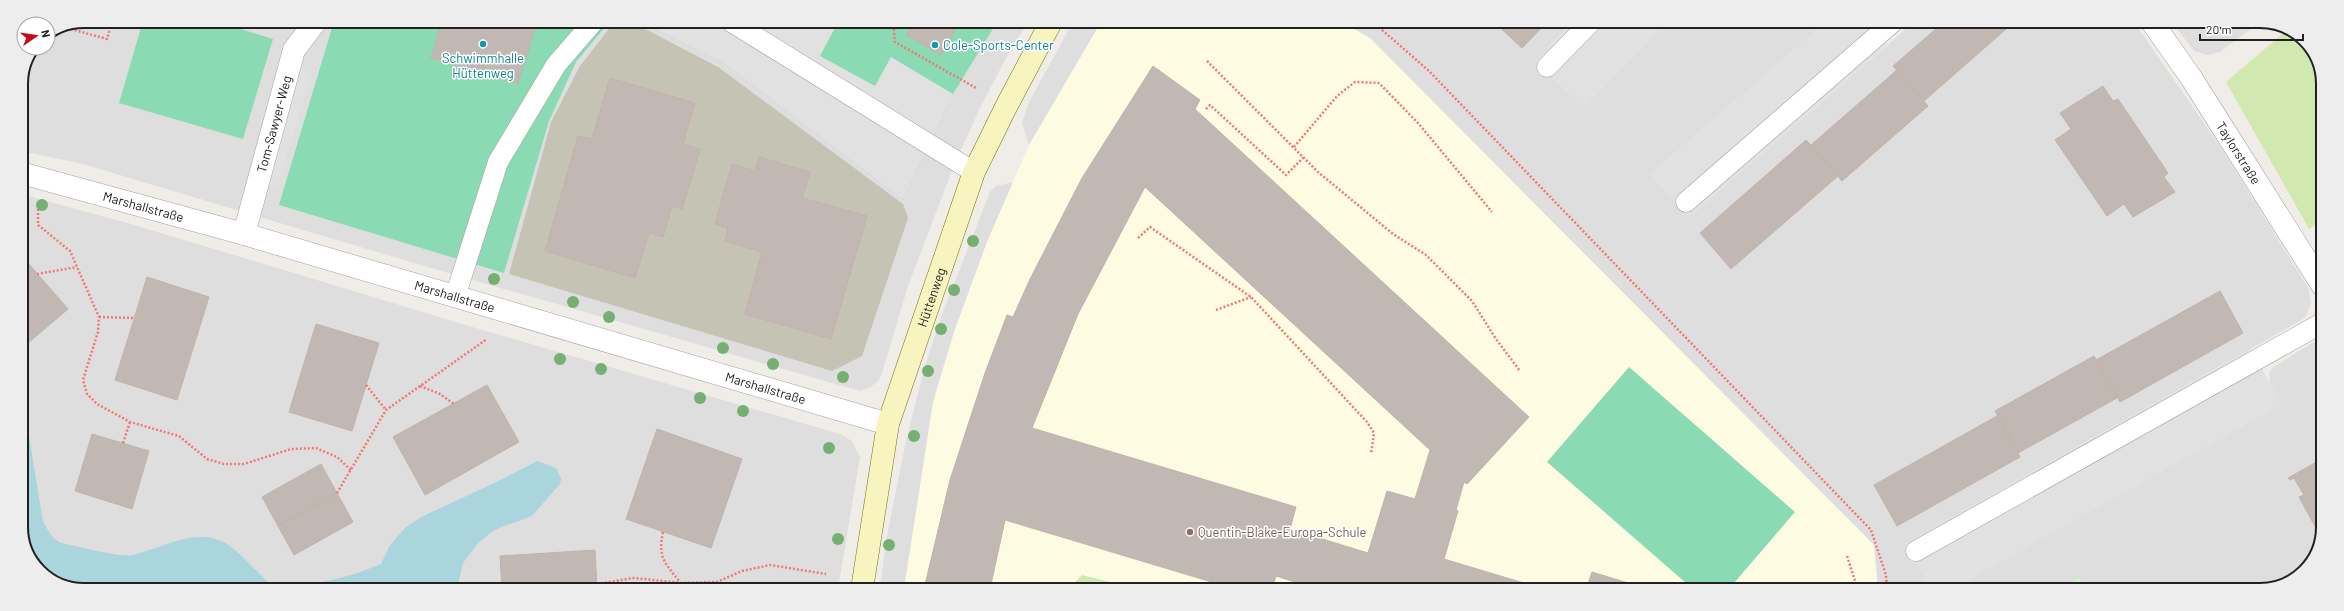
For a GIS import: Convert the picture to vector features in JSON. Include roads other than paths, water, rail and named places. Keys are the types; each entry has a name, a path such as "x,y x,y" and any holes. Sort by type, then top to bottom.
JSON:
{"main road":[{"name":"Hüttenweg","path":"863,583 888,424 974,172 1048,28"}],"street":[{"name":"Tom-Sawyer-Weg","path":"244,234 294,50 311,28"},
{"name":"Taylorstraße","path":"2156,28 2192,79 2316,275"},
{"name":"Marshallstraße","path":"28,175 244,234 888,424"}],"lane":[{"path":"455,297 498,162 556,65 588,28"},
{"path":"741,28 974,172"},
{"path":"1547,67 1584,28"},
{"path":"1686,202 1886,28"},
{"path":"1916,551 2316,325"}],"water":[{"path":"28,429 43,522 53,538 61,543 119,555 133,555 195,537 216,539 224,542 240,554 262,577 270,583 84,583 73,582 56,576 37,558 30,542 28,531"},
{"path":"537,461 556,468 561,479 560,484 532,516 494,530 478,543 463,563 458,583 319,583 355,574 381,564 390,545 405,528 421,517 503,479"}],"place":[{"name":"Schwimmhalle Hüttenweg","path":"483,44"},
{"name":"Cole-Sports-Center","path":"935,45"},
{"name":"Quentin-Blake-Europa-Schule","path":"1190,532"}]}
